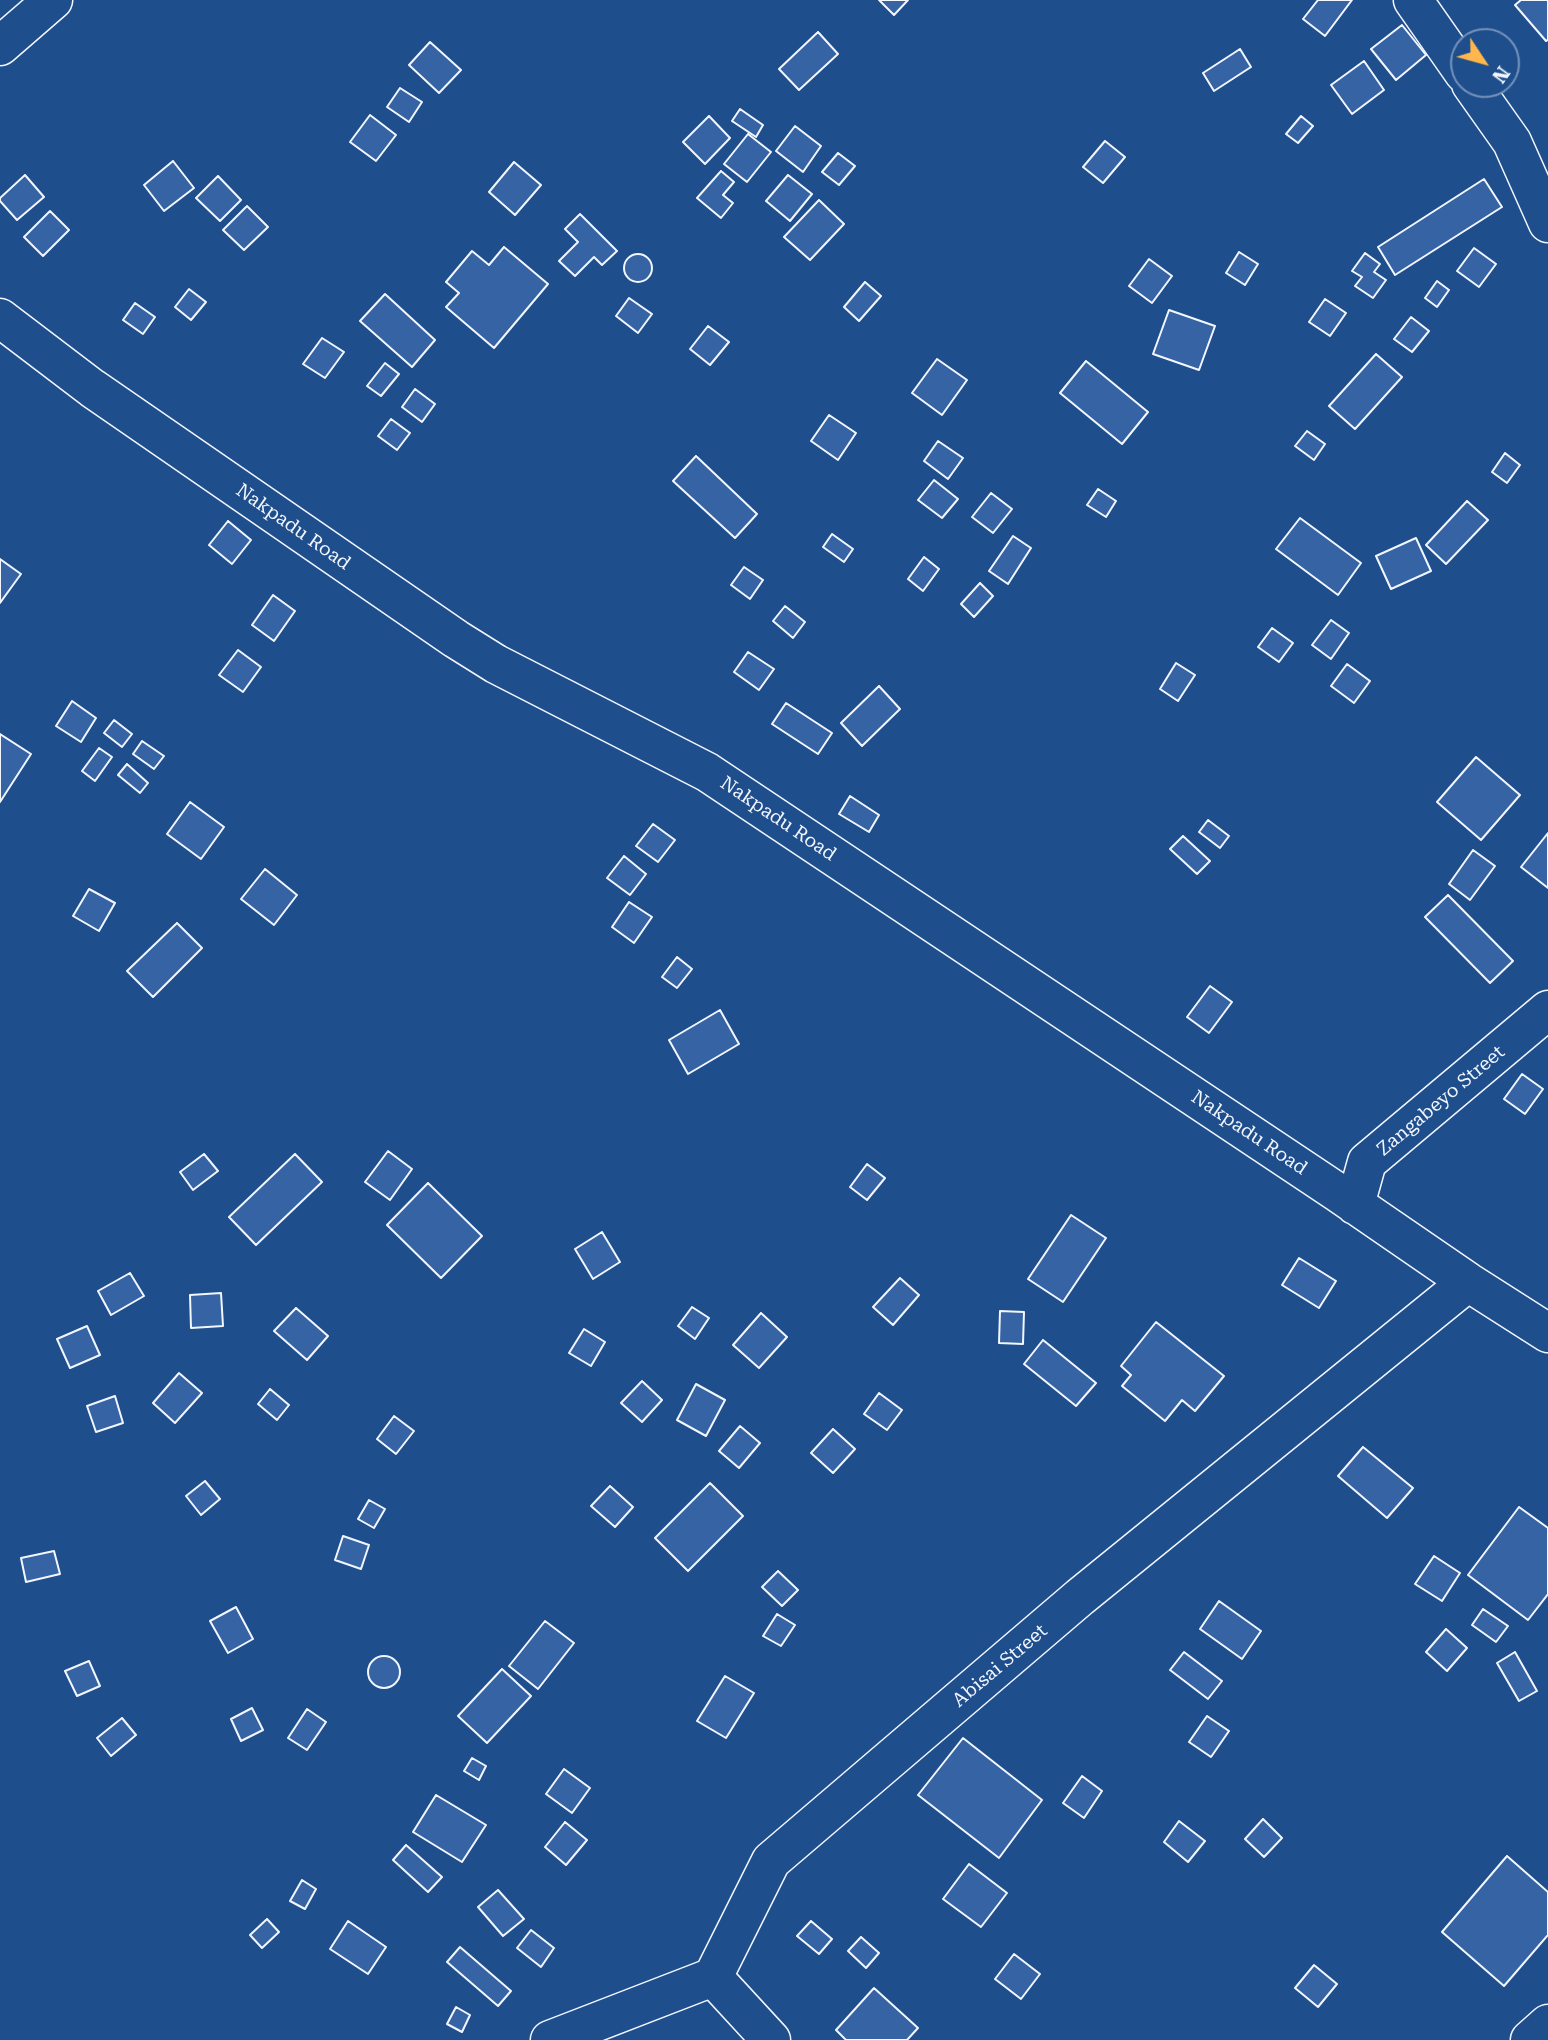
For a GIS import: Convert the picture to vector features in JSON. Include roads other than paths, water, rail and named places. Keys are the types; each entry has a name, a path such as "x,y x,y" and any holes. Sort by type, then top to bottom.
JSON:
{"street":[{"path":"0,46 54,0"},
{"path":"1413,0 1450,53"},
{"path":"1481,98 1512,142 1548,223"},
{"name":"Nakpadu Road","path":"0,318 92,388 456,639 496,664 707,772 1548,1333"},
{"name":"Zangabeyo Street","path":"1355,1205 1367,1162 1548,1010"},
{"name":"Abisai Street","path":"713,1977 771,1861 1080,1597 1468,1282"},
{"path":"550,2040 713,1977 771,2040"},
{"path":"1530,2040 1548,2024"}]}
